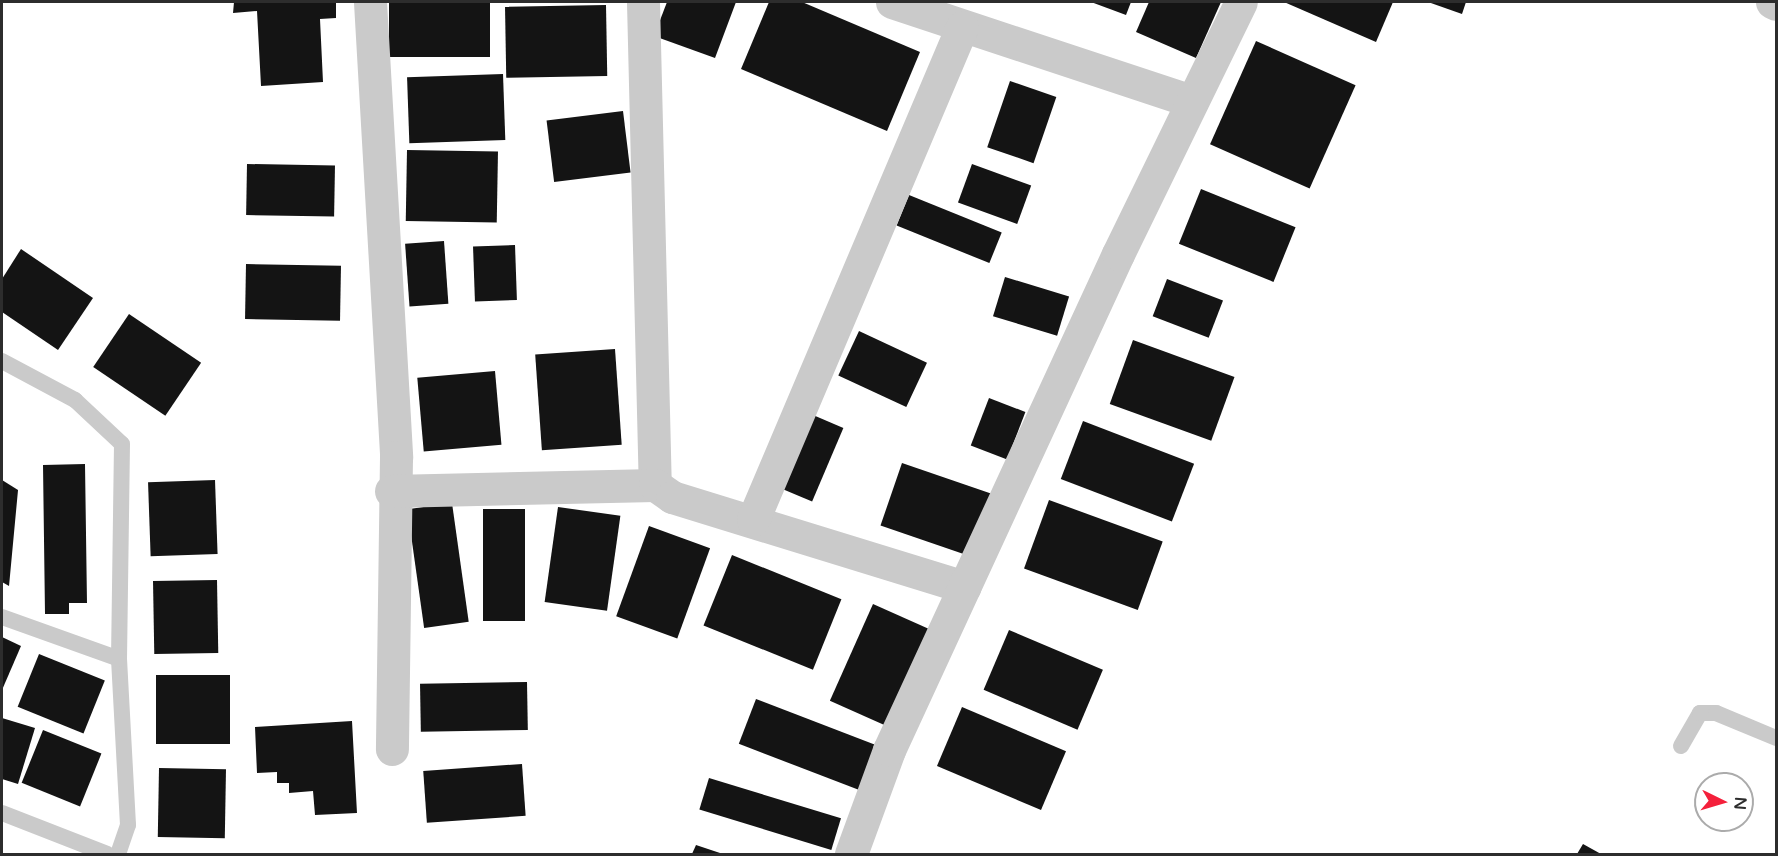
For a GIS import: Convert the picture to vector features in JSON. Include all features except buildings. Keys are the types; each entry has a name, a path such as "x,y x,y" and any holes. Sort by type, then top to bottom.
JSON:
{"street":[{"path":"370,2 396,457 391,491 392,749"},
{"path":"643,2 655,485"},
{"path":"892,2 962,27 1192,101"},
{"path":"851,855 889,750 1192,101 1241,2"},
{"path":"1772,2 1776,4"},
{"path":"753,520 962,27"},
{"path":"391,491 655,485 672,497 753,520 964,587"}],"lane":[{"path":"2,361 75,400 122,444 119,659 128,825 118,855"},
{"path":"2,617 119,659"},
{"path":"1681,746 1700,713 1716,712 1776,738"},
{"path":"2,813 107,855"}]}
